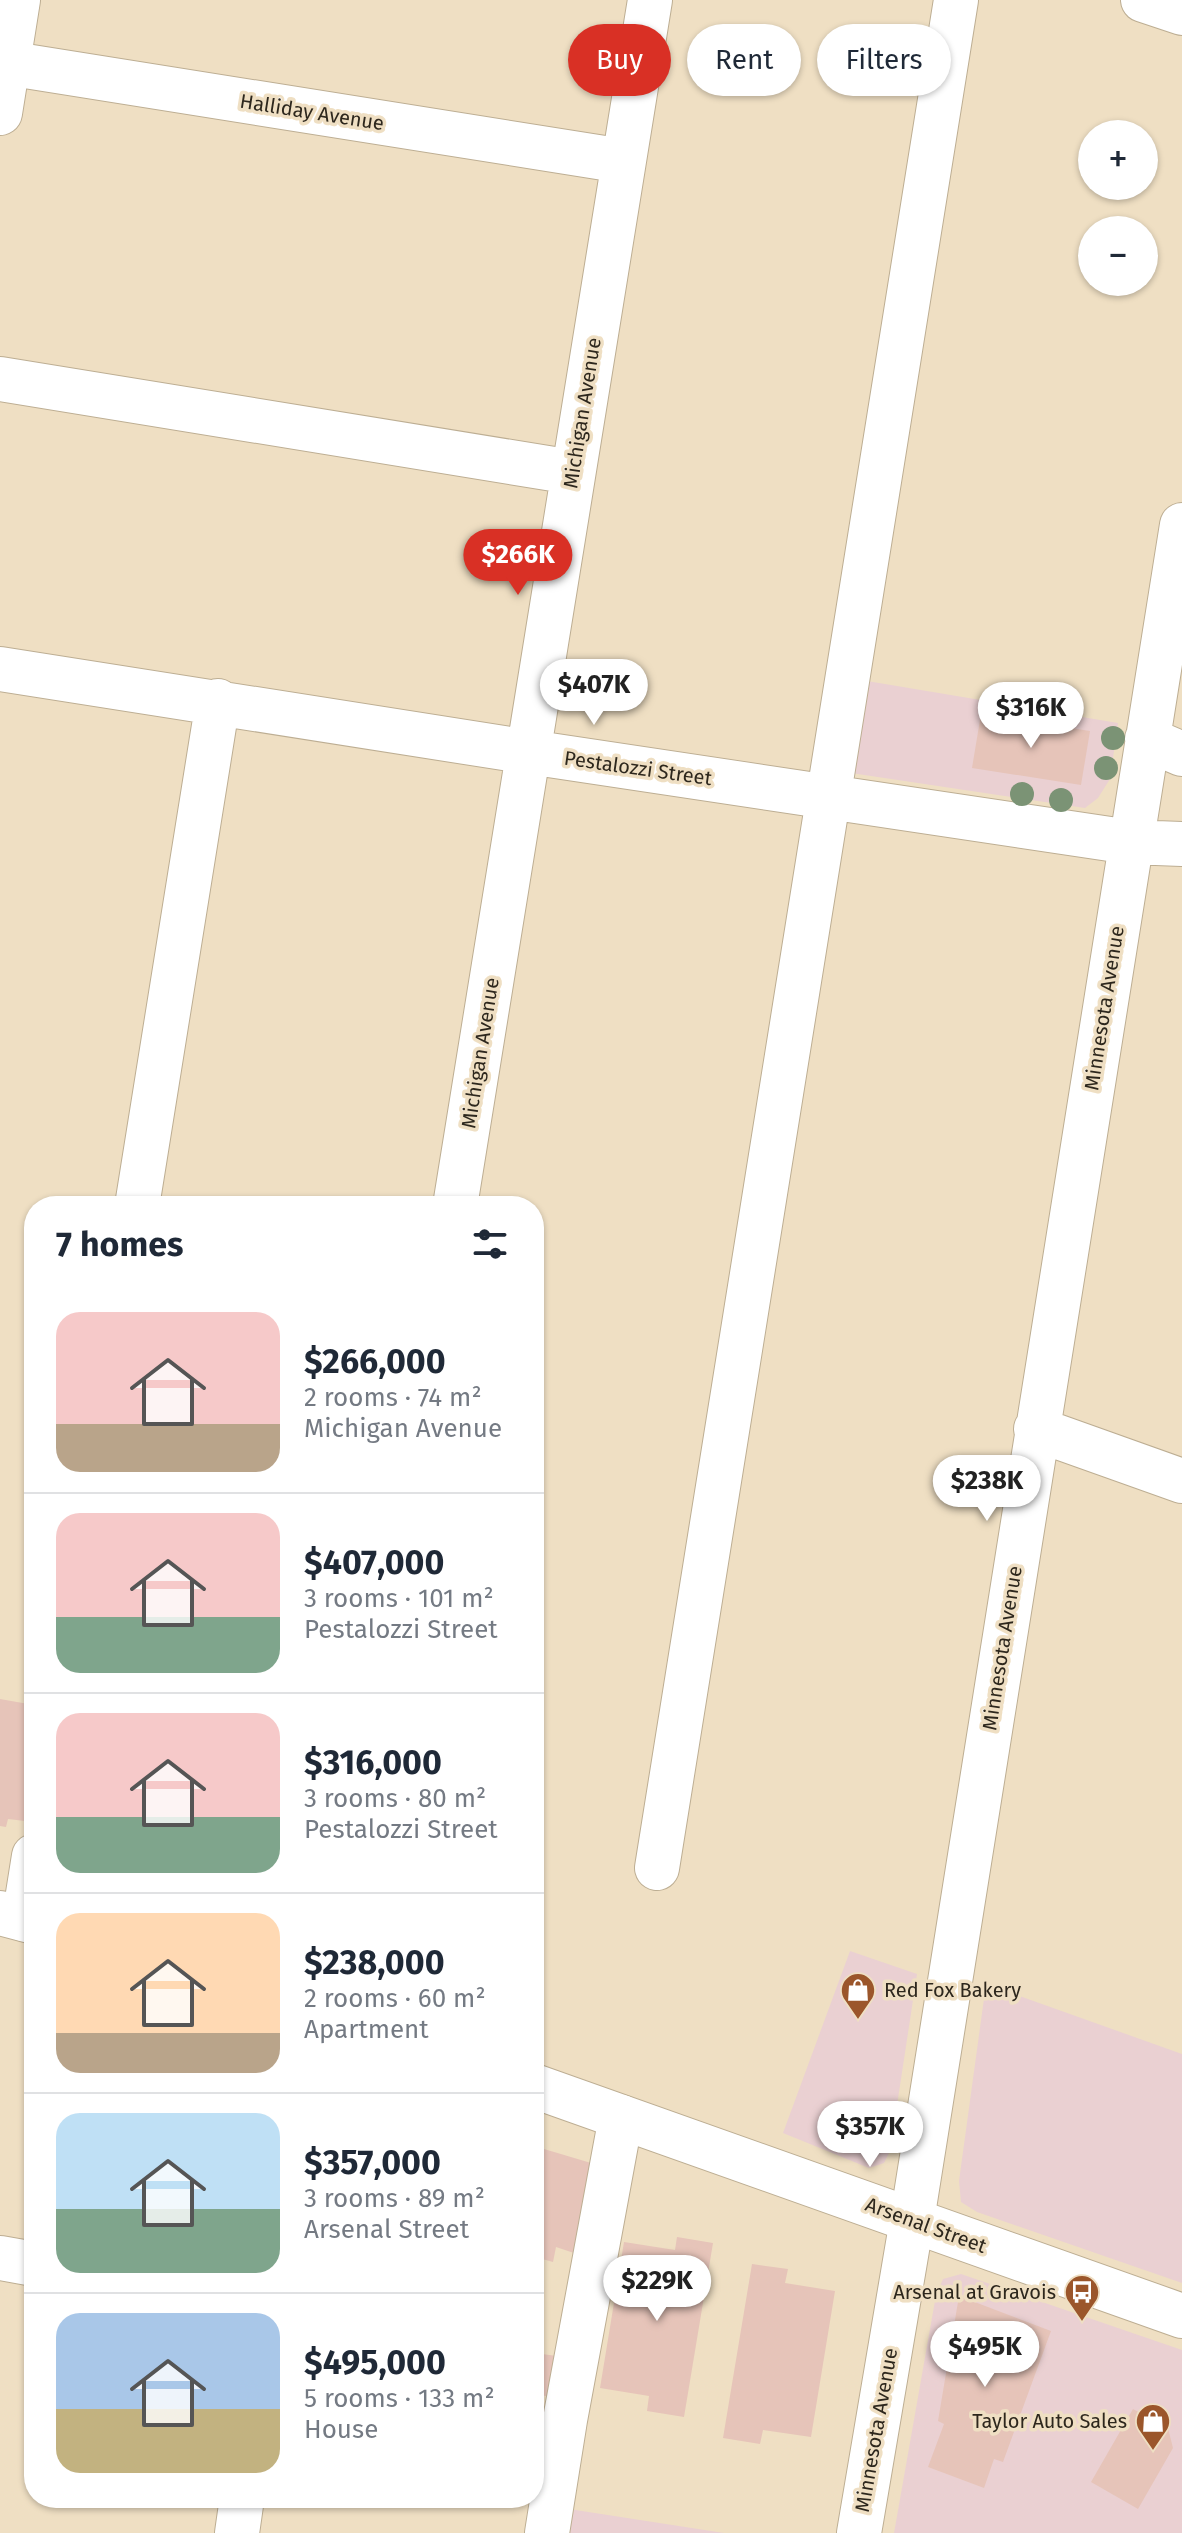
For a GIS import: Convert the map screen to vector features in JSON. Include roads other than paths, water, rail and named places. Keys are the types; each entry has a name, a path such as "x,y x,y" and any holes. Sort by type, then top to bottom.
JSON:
{"street":[{"path":"0,113 4,63 18,0"},
{"name":"Michigan Avenue","path":"457,1196 650,0"},
{"path":"657,1868 956,0"},
{"path":"1143,0 1182,13"},
{"name":"Halliday Avenue","path":"4,63 623,161"},
{"path":"0,379 572,472"},
{"name":"Minnesota Avenue","path":"859,2533 912,2220 1130,842 1165,746 1182,525"},
{"name":"Pestalozzi Street","path":"0,669 1130,842 1182,844"},
{"path":"139,1196 218,701"},
{"path":"1036,1429 1182,1481"},
{"path":"19,1918 24,1897"},
{"name":"Arsenal Street","path":"544,2090 1182,2316"},
{"path":"547,2533 549,2418 621,2117"},
{"path":"0,2258 24,2262"},
{"path":"237,2533 241,2508"}],"place":[{"name":"Red Fox Bakery","path":"858,2021"},
{"name":"Arsenal at Gravois","path":"1082,2323"},
{"name":"Taylor Auto Sales","path":"1153,2452"}]}
